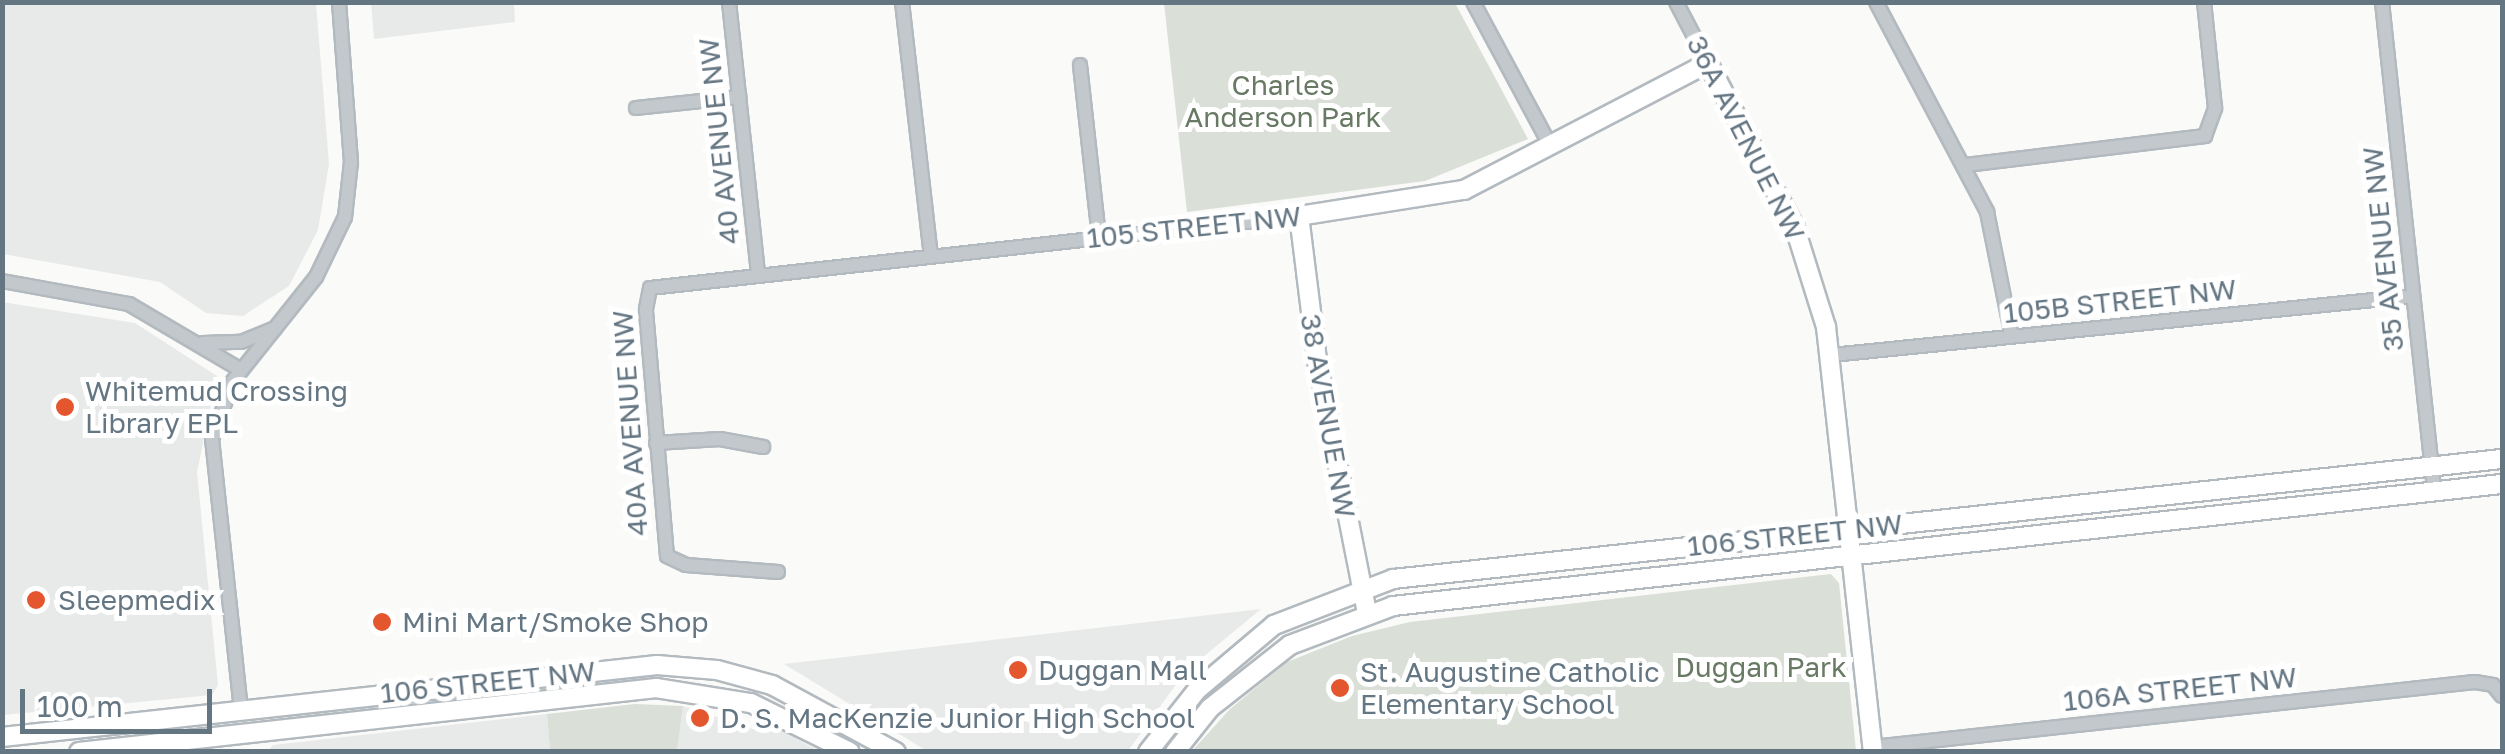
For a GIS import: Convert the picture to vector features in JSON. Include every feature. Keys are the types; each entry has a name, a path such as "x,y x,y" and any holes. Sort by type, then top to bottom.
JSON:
{"street":[{"path":"246,742 213,450 216,420 241,370 283,323 324,264 347,206 351,162 338,2"},
{"name":"40 AVENUE NW","path":"729,2 758,274"},
{"path":"902,2 931,256"},
{"path":"1474,2 1551,147"},
{"name":"36A AVENUE NW","path":"1676,2 1795,228 1832,355 1873,749"},
{"path":"1966,165 2189,141 2211,130 2215,108 2204,2"},
{"name":"35 AVENUE NW","path":"2382,2 2434,491"},
{"path":"1882,4 1966,165 1997,240 2012,337"},
{"name":"105 STREET NW","path":"650,288 1446,196 1551,147 1708,63"},
{"path":"1080,66 1099,237"},
{"path":"636,108 739,97"},
{"name":"38 AVENUE NW","path":"1299,216 1317,360 1367,613"},
{"path":"2,281 118,300 241,370"},
{"name":"40A AVENUE NW","path":"650,288 656,443 667,556 686,565 778,572"},
{"name":"105B STREET NW","path":"1832,355 2412,296"},
{"path":"196,341 241,342 283,323"},
{"path":"656,443 720,439 763,447"},
{"name":"106 STREET NW","path":"1148,752 1236,654 1274,625 1360,587 1436,572 2502,459"},
{"name":"106 STREET NW","path":"1175,752 1249,673 1310,634 1367,613 1439,598 2502,484"},
{"name":"106 STREET NW","path":"2,737 638,666 696,667 808,700 896,752"},
{"name":"106 STREET NW","path":"79,752 246,742 656,688 750,703 850,752"},
{"name":"106A STREET NW","path":"1873,749 2498,691"}],"shaded area":[{"path":"3,3 316,3 329,164 318,230 289,286 243,316 206,313 160,282 3,254"},
{"path":"371,3 514,3 515,22 374,39"},
{"path":"2,302 135,323 217,376 197,472 218,685 212,695 3,715"},
{"name":"Duggan Mall","path":"1261,609 1185,672 1128,751 927,751 784,664"},
{"name":"D. S. MacKenzie Junior High School","path":"683,706 753,729 782,731 819,751 677,751"},
{"path":"547,714 550,751 267,752 273,745"}],"green space":[{"name":"Charles Anderson Park","path":"1164,3 1455,3 1528,139 1425,181 1187,212"},
{"name":"Duggan Park","path":"1831,574 1839,583 1856,751 1192,751 1230,709 1287,662 1352,636 1410,622"},
{"path":"635,704 683,706 677,751 550,751 547,714"}],"place":[{"name":"Whitemud Crossing Library EPL","path":"65,407"},
{"name":"Sleepmedix","path":"36,600"},
{"name":"Mini Mart/Smoke Shop","path":"382,622"},
{"name":"Duggan Mall","path":"1018,670"},
{"name":"St. Augustine Catholic Elementary School","path":"1340,688"},
{"name":"D. S. MacKenzie Junior High School","path":"700,718"}]}
